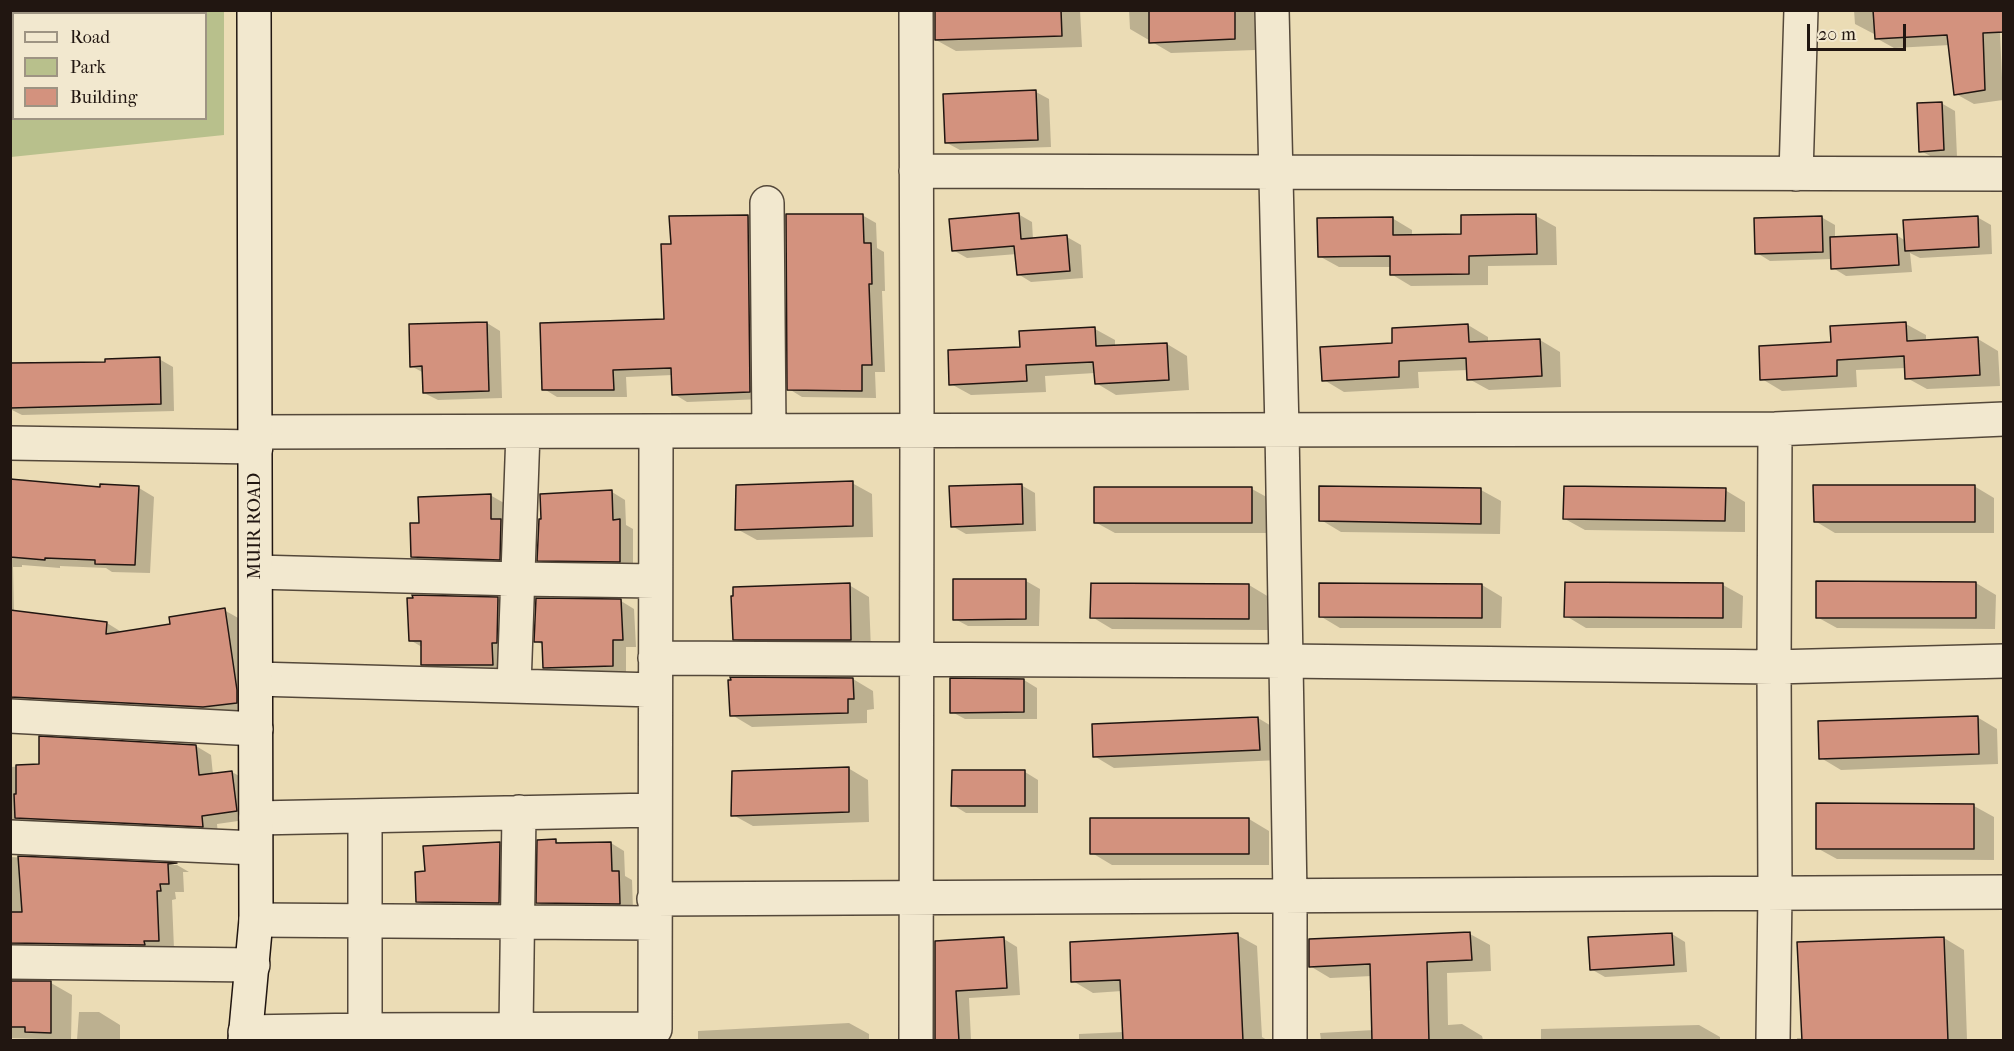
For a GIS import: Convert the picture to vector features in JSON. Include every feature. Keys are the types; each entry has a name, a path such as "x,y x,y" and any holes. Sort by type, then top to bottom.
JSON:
{"street":[{"name":"MUIR ROAD","path":"245,1036 256,920 255,10"},
{"path":"915,1041 916,10"},
{"path":"1272,10 1282,430 1290,896 1290,1041"},
{"path":"1796,174 1802,10"},
{"path":"916,171 2004,174"},
{"path":"767,203 769,430"},
{"path":"10,442 523,432 769,430 1775,429 2004,419"},
{"path":"1773,1041 1775,429"},
{"path":"245,1036 656,1035 654,810 656,431"},
{"path":"514,686 523,432"},
{"path":"256,572 655,580"},
{"path":"655,658 1286,661 1774,667 2004,661"},
{"path":"256,679 655,690"},
{"path":"10,716 256,729"},
{"path":"10,837 256,833 364,816 654,810"},
{"path":"515,1035 519,812"},
{"path":"364,816 365,1035"},
{"path":"256,920 518,922 654,911 916,897 2004,892"},
{"path":"10,962 253,965"}],"green space":[{"path":"10,11 224,11 224,135 11,157"}],"building":[{"path":"935,10 1061,10 1062,36 935,40"},
{"path":"1149,10 1235,10 1235,39 1149,43"},
{"path":"1873,10 2003,10 2004,32 1983,33 1985,90 1954,95 1947,35 1875,39"},
{"path":"1036,90 1038,140 945,143 943,94"},
{"path":"1942,102 1944,150 1919,152 1917,103"},
{"path":"1019,213 1021,239 1067,235 1070,271 1017,275 1014,246 952,251 949,219"},
{"path":"786,214 863,214 864,243 871,243 872,284 869,284 872,365 862,365 862,391 787,390"},
{"path":"1536,214 1537,254 1469,256 1469,274 1390,275 1390,256 1318,257 1317,218 1393,217 1393,235 1461,234 1461,215"},
{"path":"748,215 750,392 672,395 671,368 613,370 614,390 542,390 540,323 664,319 661,244 671,244 669,216"},
{"path":"1822,216 1823,252 1755,254 1754,218"},
{"path":"1978,216 1979,247 1905,251 1903,220"},
{"path":"1897,234 1899,265 1831,269 1830,237"},
{"path":"487,322 489,391 423,393 422,366 410,367 409,324"},
{"path":"1906,322 1907,341 1978,337 1980,375 1905,379 1904,356 1837,360 1837,376 1760,380 1759,346 1831,342 1830,326"},
{"path":"1468,324 1469,342 1540,339 1542,376 1467,380 1466,358 1399,361 1399,377 1322,381 1320,347 1392,343 1392,328"},
{"path":"1095,327 1096,346 1167,343 1169,380 1095,384 1093,362 1026,365 1027,381 949,385 948,350 1020,347 1019,331"},
{"path":"160,357 161,404 10,408 10,363 105,362 105,359"},
{"path":"10,479 100,487 100,484 139,486 135,565 95,564 95,560 10,557"},
{"path":"853,481 853,526 735,530 736,485"},
{"path":"1022,484 1023,524 951,527 949,486"},
{"path":"1813,485 1975,485 1975,522 1814,522"},
{"path":"1319,486 1481,488 1481,524 1319,521"},
{"path":"1564,486 1726,488 1725,521 1563,519"},
{"path":"1094,487 1252,487 1252,523 1094,523"},
{"path":"612,490 613,520 620,519 620,562 537,561 539,519 541,519 540,494"},
{"path":"491,494 491,519 501,519 500,560 411,557 410,523 419,523 418,497"},
{"path":"953,579 1026,579 1026,619 953,620"},
{"path":"1816,581 1976,582 1976,618 1816,618"},
{"path":"1565,582 1723,583 1723,618 1564,617"},
{"path":"850,583 851,640 733,640 731,596 733,596 733,587"},
{"path":"1091,583 1249,584 1249,619 1090,618"},
{"path":"1319,583 1482,584 1482,618 1319,617"},
{"path":"412,595 498,597 497,643 492,643 493,665 421,665 421,641 409,641 407,598 413,598"},
{"path":"536,598 621,599 623,640 613,640 613,666 543,668 542,642 534,642"},
{"path":"225,608 237,703 203,707 10,697 10,610 107,622 106,634 170,624 169,617"},
{"path":"730,677 853,678 854,699 848,699 848,713 730,716 728,680 731,680"},
{"path":"950,678 1024,679 1024,712 950,713"},
{"path":"1978,716 1979,754 1819,759 1818,721"},
{"path":"1258,717 1260,750 1093,757 1092,724"},
{"path":"39,736 196,745 199,775 232,771 237,811 202,816 203,827 15,818 16,765 39,764"},
{"path":"849,767 849,812 731,816 732,771"},
{"path":"952,770 1025,770 1025,806 951,806"},
{"path":"1816,803 1974,804 1974,849 1816,849"},
{"path":"1090,818 1249,818 1249,854 1090,854"},
{"path":"556,839 556,843 611,842 612,871 619,871 620,904 536,903 537,840"},
{"path":"500,842 499,903 416,902 415,872 425,871 423,846"},
{"path":"18,856 177,863 168,864 169,884 160,884 161,891 157,891 159,941 144,941 145,945 10,943 10,912 22,912"},
{"path":"1470,932 1472,960 1427,962 1429,1041 1372,1041 1370,964 1309,967 1309,939"},
{"path":"1238,933 1243,1041 1123,1041 1120,980 1071,982 1070,942"},
{"path":"1672,933 1674,965 1590,970 1588,937"},
{"path":"1004,937 1007,988 956,991 959,1041 935,1041 935,941"},
{"path":"1944,937 1948,1041 1802,1041 1797,942"},
{"path":"10,981 51,981 51,1033 25,1032 25,1027 10,1027"}]}
